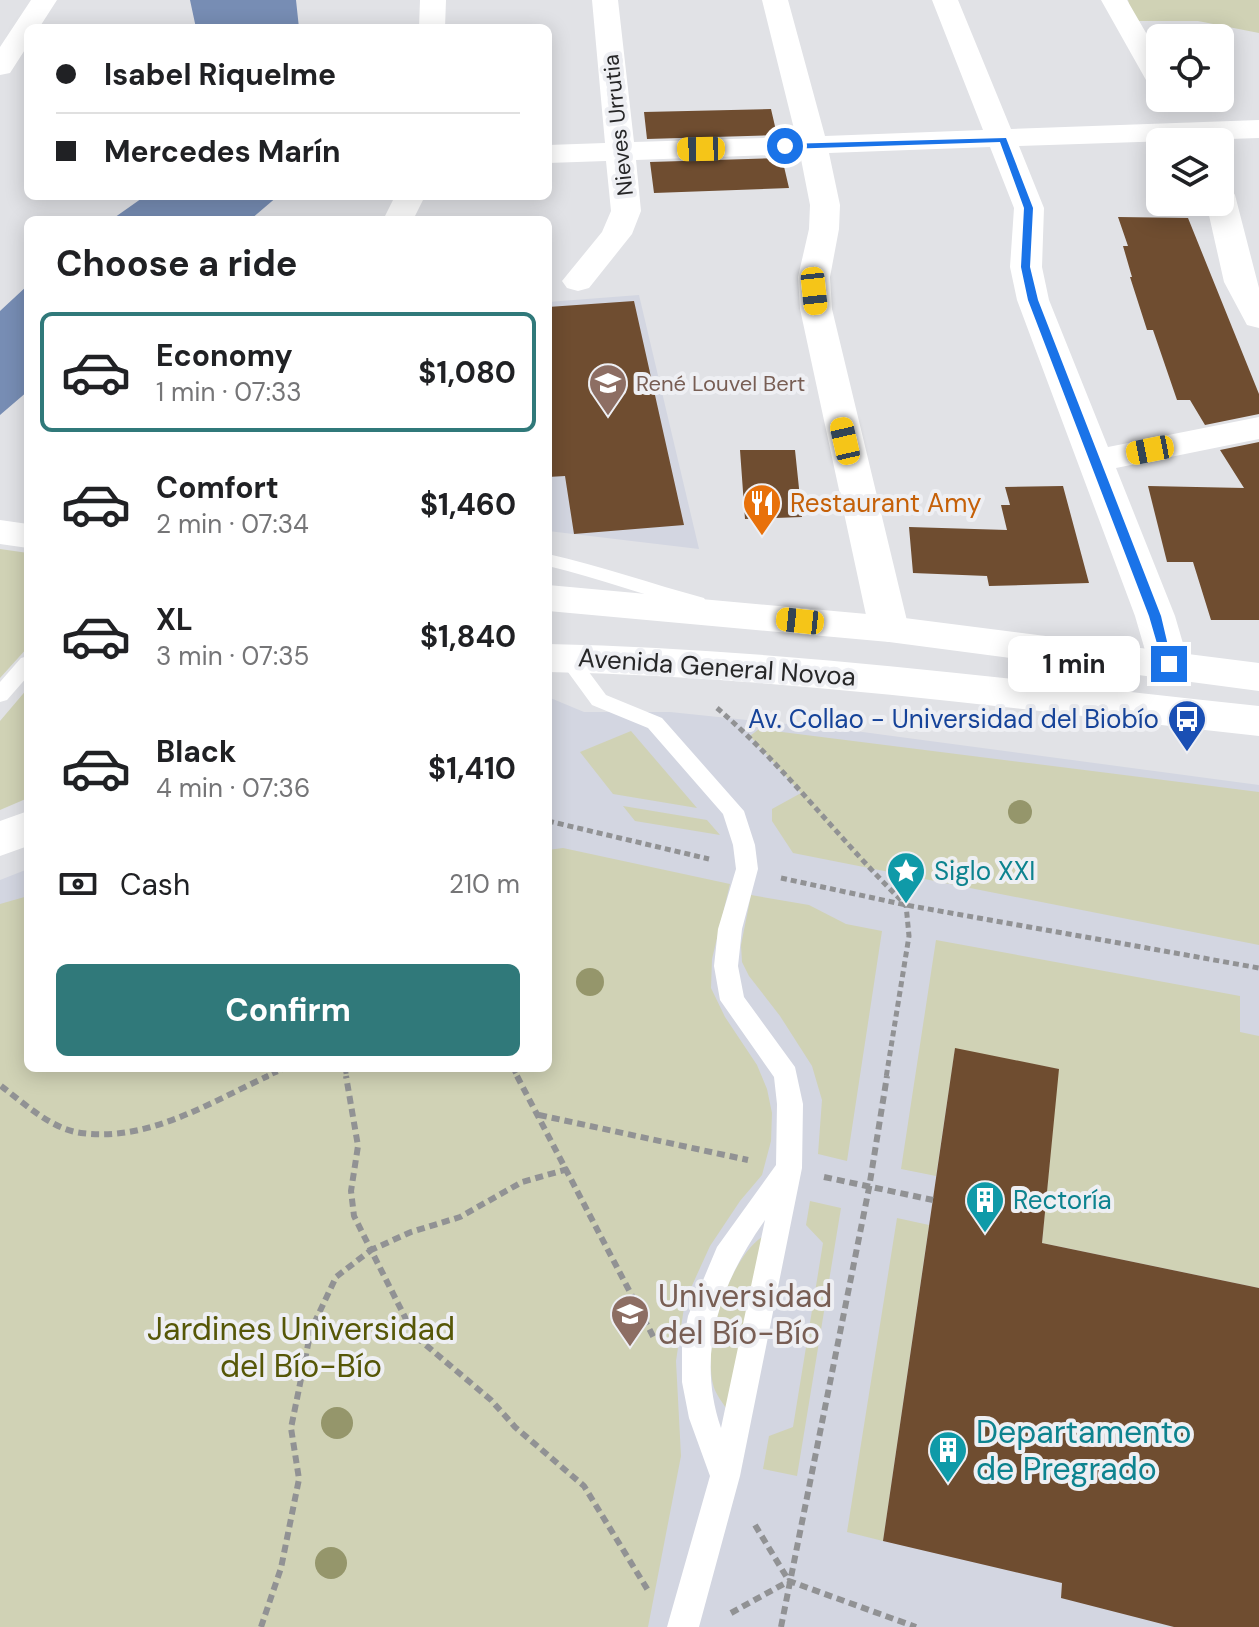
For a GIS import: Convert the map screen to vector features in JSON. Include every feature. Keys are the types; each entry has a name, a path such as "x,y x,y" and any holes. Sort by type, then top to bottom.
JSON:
{"street":[{"path":"28,24 44,0"},
{"path":"432,24 433,0"},
{"name":"Nieves Urrutia","path":"578,281 623,224 626,199 605,0"},
{"path":"775,0 813,145 825,217 814,277 816,309 889,629"},
{"path":"945,0 1029,208 1026,267 1033,300 1155,616 1169,664"},
{"path":"1114,0 1146,56"},
{"path":"0,67 24,30"},
{"path":"1234,129 1259,129"},
{"path":"552,154 1003,139 1146,130"},
{"path":"1225,216 1240,282 1259,318"},
{"path":"1095,461 1259,428"},
{"path":"0,532 24,535"},
{"path":"552,598 889,629 1259,677"},
{"name":"Avenida General Novoa","path":"557,657 652,660 886,679 1259,721"},
{"path":"0,839 24,830"}],"lane":[{"path":"552,561 740,615"},
{"path":"557,657 599,700 655,723 733,811 739,825 747,869 730,929 726,966 732,1000 786,1074 790,1104 789,1168 725,1476 683,1627"},
{"path":"0,695 24,668"},
{"path":"725,1476 701,1405 695,1368 700,1322 714,1275 732,1242 789,1168"}],"path":[{"path":"652,660 688,683 750,736 868,868 906,905 1259,968"},
{"path":"781,1627 869,1188 909,936 906,905"},
{"path":"1,1086 44,1118 79,1133 146,1131 277,1072"},
{"path":"346,1072 358,1146 351,1191 354,1216 414,1335 491,1400 525,1435 584,1486 655,1601"},
{"path":"515,1072 659,1348"},
{"path":"538,1115 933,1200"},
{"path":"261,1627 281,1568 299,1479 291,1428 311,1330 336,1277 371,1250 411,1232 460,1217 522,1182 568,1169"},
{"path":"725,1476 789,1581 916,1627"},
{"path":"719,1619 789,1581"}],"shaded area":[{"name":"René Louvel Bert","path":"639,295 699,549 552,531 552,302"},
{"name":"Universidad del Bío-Bío","path":"552,699 584,712 670,712 855,731 1259,785 1259,1627 0,1627 0,880 24,871 24,1072 552,1072"}],"green space":[{"path":"1128,0 1259,0 1259,33 1234,28 1234,24 1134,21"},
{"path":"0,549 24,552 24,651 0,678"},
{"path":"24,693 24,800 0,810 0,721"},
{"path":"759,729 1259,792 1259,945 793,853 772,821 772,809 801,793 750,736"},
{"path":"631,731 697,808 613,794 580,752"},
{"path":"623,806 707,820 720,835 635,821"},
{"name":"Jardines Universidad del Bío-Bío","path":"563,848 730,884 712,959 711,988 725,1017 757,1065 772,1113 771,1141 762,1175 710,1246 685,1301 676,1361 681,1456 648,1627 0,1627 0,904 24,897 24,1072 552,1072 552,849"},
{"path":"751,895 809,905 846,924 882,931 847,1161 818,1154 822,1100 812,1066 742,962 741,945"},
{"path":"936,940 1240,996 1240,1032 1259,1036 1259,1288 1042,1243 1058,1069 955,1049 936,1176 901,1169"},
{"path":"810,1201 841,1208 797,1476 763,1469 769,1436 793,1427 823,1243 806,1225"},
{"path":"897,1218 929,1225 883,1541 847,1532"},
{"path":"762,1237 728,1411 713,1384 711,1367 715,1326 729,1283 739,1264"}],"water":[{"path":"190,0 296,0 299,24 195,24"},
{"path":"139,200 273,200 255,216 117,216"},
{"path":"24,289 24,394 0,415 0,311"}],"building":[{"path":"771,109 777,135 647,139 644,112"},
{"path":"782,158 789,188 654,193 650,162"},
{"path":"1118,217 1188,218 1259,394 1259,414 1205,425 1190,400 1177,400 1153,330 1147,330 1130,277 1123,246 1128,246"},
{"name":"René Louvel Bert","path":"634,301 684,525 574,534 565,476 552,477 552,307"},
{"path":"1259,442 1259,620 1211,620 1193,562 1167,562 1148,486 1244,488 1220,450"},
{"path":"740,450 795,450 802,517 745,519"},
{"path":"1063,486 1089,583 989,586 987,576 913,573 909,527 1007,530 1001,505 1010,505 1005,487"},
{"path":"955,1048 1059,1069 1042,1243 1259,1288 1259,1627 1174,1627 1061,1598 1062,1583 883,1541"}],"place":[{"name":"René Louvel Bert","path":"608,417"},
{"name":"Restaurant Amy","path":"762,537"},
{"name":"Av. Collao - Universidad del Biobío","path":"1187,753"},
{"name":"Siglo XXI","path":"906,905"},
{"name":"Rectoría","path":"985,1234"},
{"name":"Universidad del Bío-Bío","path":"630,1348"},
{"name":"Departamento de Pregrado","path":"948,1484"}],"route":[{"path":"785,146 1003,139 1029,208 1026,267 1033,300 1155,616 1169,664"}]}
